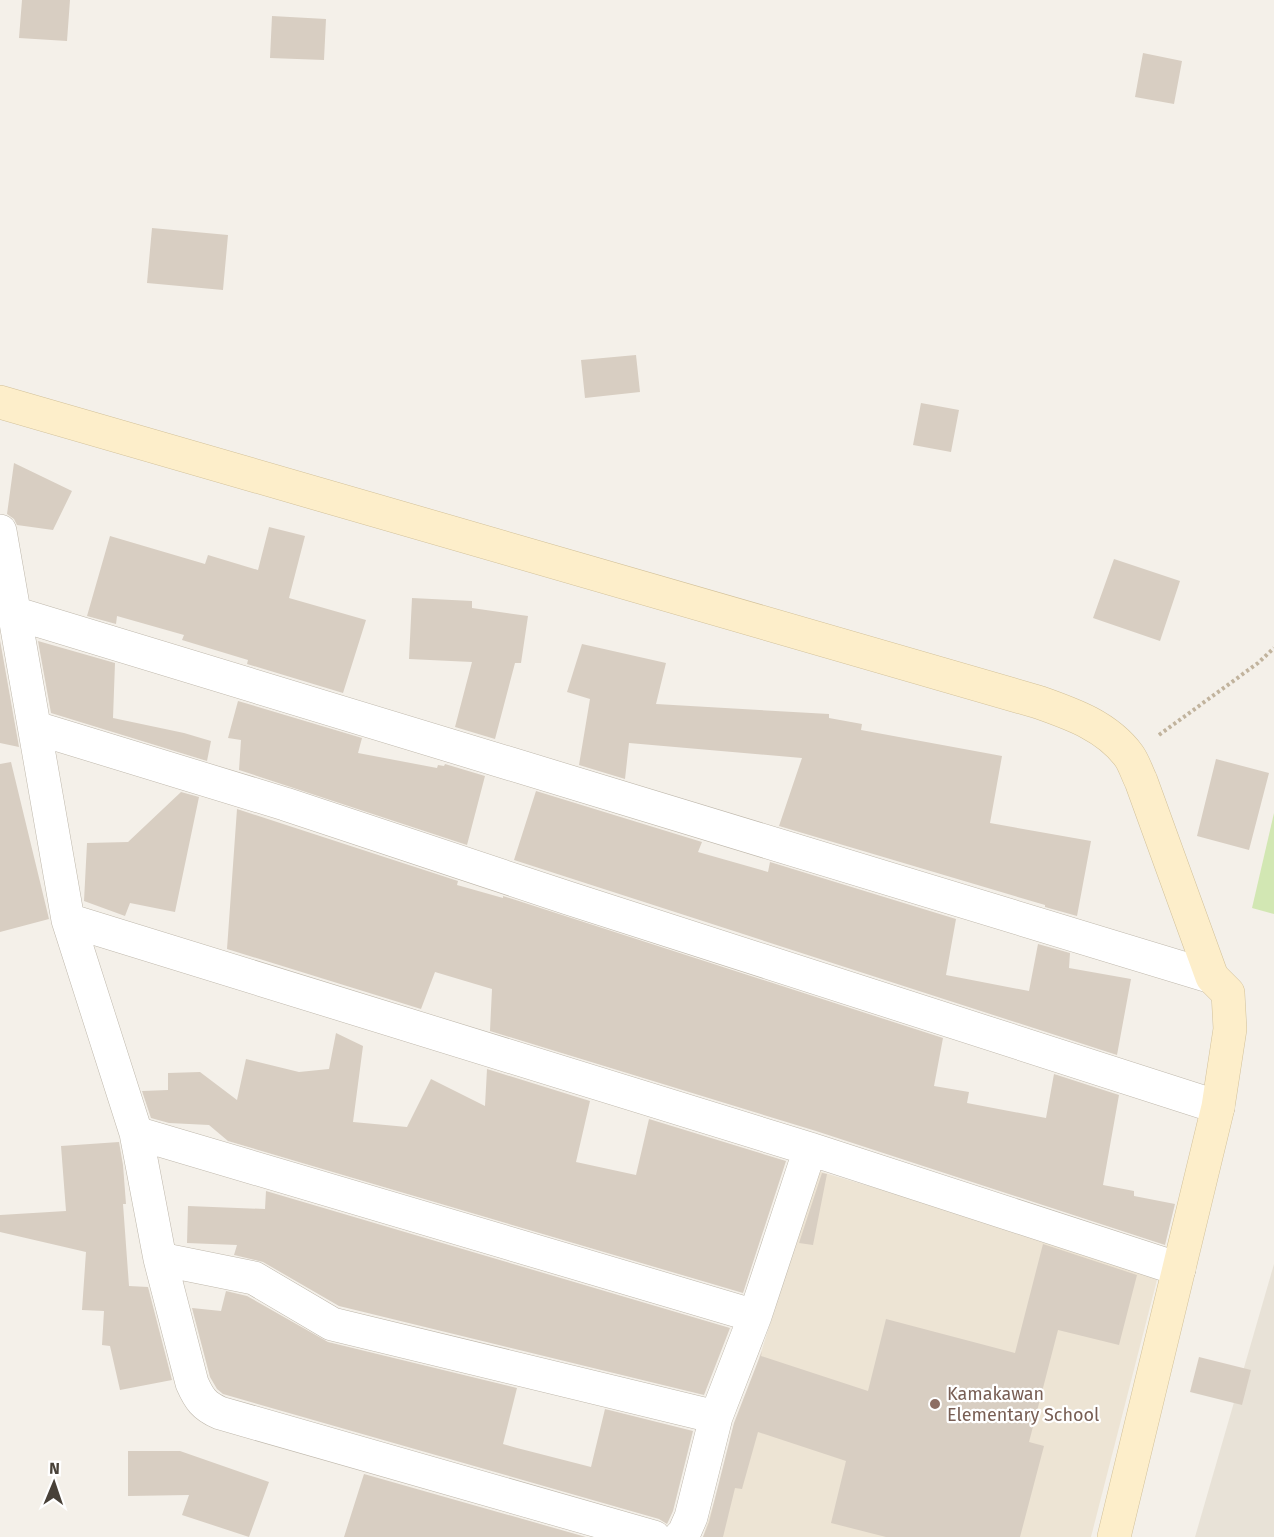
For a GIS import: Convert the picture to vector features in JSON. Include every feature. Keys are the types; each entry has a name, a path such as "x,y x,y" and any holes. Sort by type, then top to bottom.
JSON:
{"street":[{"path":"0,402 1038,702 1079,717 1108,733 1130,757 1212,977 1228,993 1230,1029 1218,1107 1114,1537"},
{"path":"0,531 68,920 136,1133 160,1259 192,1383 199,1399 206,1407 220,1413 654,1537"},
{"path":"14,613 1212,977"},
{"path":"36,728 285,804 568,898 1218,1107"},
{"path":"68,920 810,1149 1179,1269"},
{"path":"136,1133 755,1316"},
{"path":"680,1537 692,1517 716,1417 755,1316 810,1149"},
{"path":"160,1259 254,1278 332,1324 716,1417"}],"path":[{"path":"1130,757 1258,663 1274,648"}],"shaded area":[{"name":"Kamakawan Elementary School","path":"818,1171 1159,1272 1091,1537 703,1537"},
{"path":"1274,1264 1274,1537 1195,1537"}],"green space":[{"path":"1274,813 1274,914 1252,908"}],"building":[{"path":"22,0 70,0 67,41 19,38"},
{"path":"272,16 326,19 324,60 270,58"},
{"path":"1143,53 1182,61 1174,104 1135,97"},
{"path":"152,228 228,235 223,290 147,283"},
{"path":"636,355 640,392 585,398 581,360"},
{"path":"921,403 959,410 951,452 913,445"},
{"path":"14,463 72,491 53,530 17,525 14,519 7,514"},
{"path":"269,527 305,536 289,598 366,620 343,693 247,664 248,660 182,640 184,635 117,616 116,624 87,616 110,536 205,564 208,555 258,570"},
{"path":"1114,559 1180,581 1160,641 1093,618"},
{"path":"412,598 472,601 472,608 528,616 521,663 515,663 495,739 455,727 472,662 409,659"},
{"path":"0,640 19,747 0,743"},
{"path":"38,641 115,663 113,718 211,741 207,761 51,713"},
{"path":"582,644 666,663 656,704 829,714 829,718 862,724 861,730 1002,756 990,823 1091,841 1077,916 779,826 802,758 629,743 625,779 579,765 590,699 567,692"},
{"path":"238,701 362,738 358,753 437,768 438,765 444,766 445,764 485,776 467,845 239,770 241,740 228,738"},
{"path":"1216,759 1269,773 1249,850 1197,836"},
{"path":"11,762 49,919 0,932 0,764"},
{"path":"536,791 702,842 698,852 768,872 770,862 956,919 946,975 1029,991 1038,944 1070,953 1069,968 1131,979 1117,1055 514,860"},
{"path":"181,792 199,797 175,912 130,903 125,916 84,901 87,843 128,842"},
{"path":"237,809 458,881 457,885 503,898 503,896 943,1038 934,1086 969,1092 967,1103 1046,1118 1054,1074 1119,1095 1103,1185 1134,1191 1134,1196 1175,1204 1165,1245 816,1131 490,1031 492,989 435,972 421,1009 227,949"},
{"path":"336,1033 363,1046 353,1122 407,1127 431,1079 485,1106 487,1069 590,1101 576,1162 636,1175 649,1119 786,1161 743,1293 228,1141 209,1125 169,1123 151,1118 142,1091 168,1090 168,1073 200,1072 237,1100 246,1059 299,1072 329,1069"},
{"path":"119,1142 126,1204 123,1204 129,1286 148,1287 172,1380 120,1390 110,1346 102,1345 104,1311 82,1310 86,1252 0,1232 0,1215 66,1211 61,1146"},
{"path":"822,1173 827,1174 813,1245 799,1243"},
{"path":"266,1191 730,1328 704,1395 339,1306 263,1262 234,1255 237,1245 187,1243 188,1206 265,1209"},
{"path":"1043,1244 1137,1275 1119,1345 1058,1330 1029,1442 1044,1446 1020,1537 886,1537 831,1523 846,1461 758,1432 742,1489 735,1488 723,1537 703,1537 709,1522 734,1423 762,1351 761,1356 868,1391 886,1319 1015,1353"},
{"path":"226,1291 247,1296 328,1342 517,1388 503,1444 591,1467 605,1409 693,1431 673,1511 667,1524 659,1519 223,1394 210,1377 192,1308 221,1311"},
{"path":"1199,1357 1251,1370 1242,1405 1190,1392"},
{"path":"128,1451 180,1451 269,1482 249,1537 182,1515 189,1495 128,1496"},
{"path":"364,1474 586,1537 344,1537"}],"place":[{"name":"Kamakawan Elementary School","path":"935,1404"}]}
